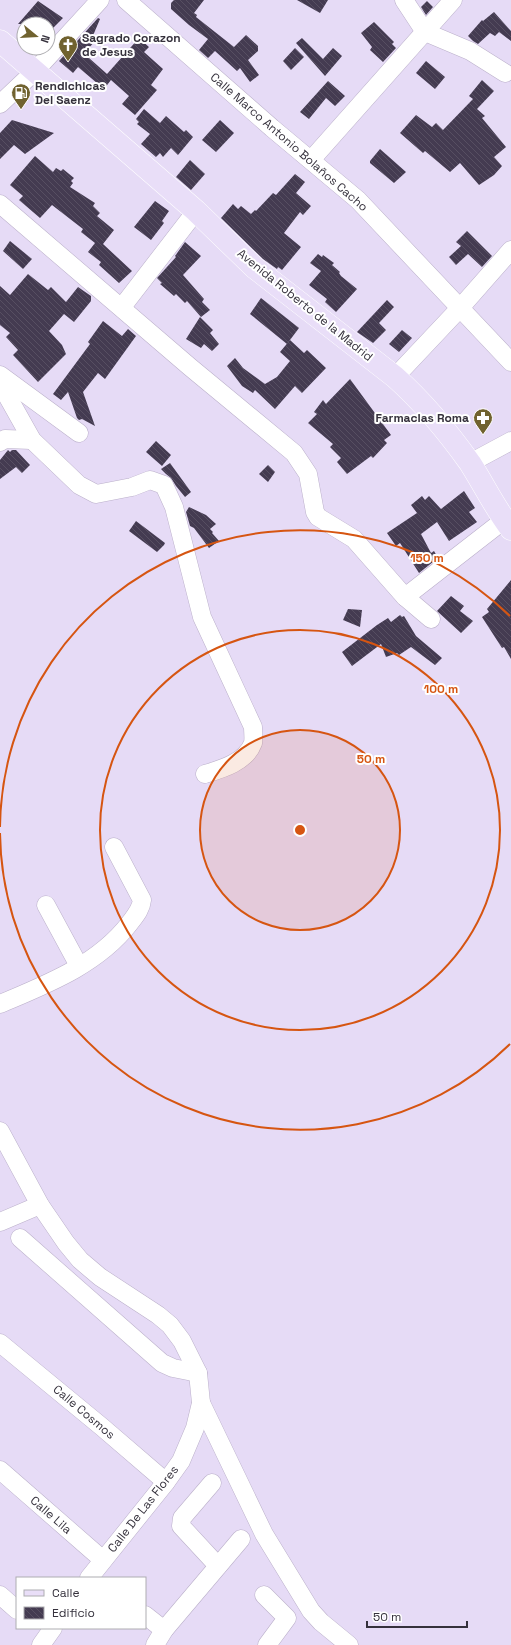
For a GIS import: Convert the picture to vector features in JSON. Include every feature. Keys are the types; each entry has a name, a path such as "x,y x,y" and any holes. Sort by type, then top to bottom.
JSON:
{"main road":[{"name":"Avenida Roberto de la Madrid","path":"0,41 196,211 255,268 395,377 423,403 470,463 508,524"}],"street":[{"path":"0,104 34,72 100,0"},
{"name":"Calle Marco Antonio Bolaños Cacho","path":"126,0 358,200 511,362"},
{"path":"404,0 425,32 470,51 505,73"},
{"path":"311,160 453,0"},
{"path":"0,204 190,367 294,453 308,474 315,512 318,517 354,539 405,597 431,619"},
{"path":"122,308 196,211"},
{"path":"395,377 460,308 511,250"},
{"path":"0,375 79,433"},
{"path":"0,383 32,440 79,485 96,494 132,486 150,480 164,485 174,507 202,617 253,727 253,742 247,754 228,767 205,774"},
{"path":"0,442 5,439 32,440"},
{"path":"470,463 511,442"},
{"path":"405,597 508,524"},
{"path":"0,1004 57,979 79,966 116,939 141,907 142,900 114,847"},
{"path":"46,905 79,966"},
{"name":"Calle De Las Flores","path":"0,1131 40,1205 66,1243 80,1260 100,1277 158,1315 170,1325 182,1341 198,1373 201,1403 195,1428 181,1461 90,1577"},
{"path":"0,1222 40,1205"},
{"path":"20,1238 162,1363 178,1370 198,1373"},
{"name":"Calle Cosmos","path":"0,1343 166,1482"},
{"path":"201,1403 264,1534 279,1560 311,1611 321,1622 349,1645"},
{"name":"Calle Lila","path":"0,1470 103,1560"},
{"path":"212,1483 182,1518 181,1526 218,1566"},
{"path":"146,1617 160,1638 240,1539"},
{"path":"0,1595 16,1609"},
{"path":"264,1595 287,1618 267,1645"}],"building":[{"path":"174,0 204,0 194,13 197,15 196,17 234,47 246,35 258,46 258,51 248,60 259,75 250,82 240,68 237,71 215,51 208,58 199,50 208,39 171,9 171,3"},
{"path":"297,0 328,0 320,13"},
{"path":"38,1 63,18 56,25 56,16 25,16"},
{"path":"427,1 433,7 426,15 421,7"},
{"path":"494,12 511,31 511,41 499,32 495,36 490,33 478,44 473,41 468,36 482,20 483,21"},
{"path":"98,18 100,19 92,38 95,41 88,49 93,53 89,58 107,74 139,38 149,47 144,52 163,69 151,85 157,90 135,115 122,104 129,96 111,80 104,89 78,67 73,73 59,61"},
{"path":"374,22 394,42 392,44 396,48 383,62 370,50 372,47 361,33"},
{"path":"302,38 323,59 333,48 342,56 325,76 296,43"},
{"path":"295,48 304,57 291,70 283,61"},
{"path":"426,61 445,77 435,89 416,73"},
{"path":"482,80 494,91 477,109 485,116 482,118 506,147 494,157 502,166 494,175 479,185 460,163 450,172 425,151 423,153 400,133 416,115 432,127 436,123 443,130 473,99 469,96"},
{"path":"328,81 345,96 335,106 326,98 309,119 300,112"},
{"path":"144,109 160,123 166,116 184,132 186,130 193,137 178,155 171,148 163,157 160,153 156,157 141,144 150,134 137,124 139,122 136,119"},
{"path":"12,120 54,133 25,154 14,145 0,159 0,133"},
{"path":"220,120 234,133 216,152 202,140"},
{"path":"380,149 406,172 394,183 370,163"},
{"path":"35,156 53,172 56,168 61,171 63,169 74,178 71,181 73,183 70,187 95,203 93,206 100,213 97,216 114,230 103,244 132,271 119,283 99,265 101,262 88,252 95,243 81,232 83,229 52,205 40,218 19,200 23,196 10,185"},
{"path":"190,160 205,174 191,190 176,177"},
{"path":"295,174 305,182 296,193 311,206 303,215 300,212 284,233 301,247 282,270 278,267 277,269 263,259 221,218 233,204 238,209 241,206 251,214 255,210 256,211 273,193 276,195"},
{"path":"155,201 169,211 162,221 164,223 151,240 134,227"},
{"path":"467,231 492,256 482,267 468,254 456,265 449,257 461,246 456,242"},
{"path":"10,241 32,259 23,269 3,251"},
{"path":"185,242 201,256 183,275 204,299 202,302 210,310 201,317 187,301 185,303 176,294 174,296 160,284 162,283 157,278 176,257 175,256"},
{"path":"318,254 322,257 323,255 334,263 332,265 340,272 339,273 341,276 357,289 336,312 325,302 327,299 309,285 321,271 310,263"},
{"path":"28,274 48,290 51,287 66,302 78,287 91,296 91,301 74,322 64,314 49,331 62,345 66,354 38,382 13,355 18,350 6,337 10,333 0,325 0,286 10,295"},
{"path":"261,298 299,328 287,344 250,314"},
{"path":"387,300 394,307 379,323 386,330 373,343 357,332"},
{"path":"200,317 213,330 210,333 219,344 212,351 204,344 201,348 186,339"},
{"path":"103,321 122,336 128,329 136,336 105,379 98,373 83,392 95,426 77,418 68,392 61,400 53,394 90,344 88,342"},
{"path":"402,330 412,338 399,352 389,344"},
{"path":"290,340 304,353 307,350 326,368 302,393 295,386 275,409 255,390 253,393 242,386 227,366 235,358 243,368 265,384 277,377 290,361 280,352"},
{"path":"350,379 391,435 384,440 387,443 373,458 371,456 347,474 337,462 341,458 330,447 333,444 308,423 317,414 314,412 323,400 326,404"},
{"path":"156,441 171,455 162,466 146,452"},
{"path":"8,450 10,452 12,450 16,450 30,465 22,473 16,467 0,479 0,460"},
{"path":"170,463 191,492 185,497 171,478 161,469"},
{"path":"268,465 275,472 268,482 259,474"},
{"path":"464,491 475,508 469,512 477,522 449,541 437,522 421,534 431,553 434,551 438,558 419,573 400,543 396,546 387,533 417,513 411,505 422,496 425,500 429,496 441,509"},
{"path":"189,507 206,515 216,524 210,529 219,541 209,548 194,528 190,526 186,512"},
{"path":"136,521 165,543 157,552 129,531"},
{"path":"511,580 511,659 482,617 489,612 487,609"},
{"path":"451,596 464,606 460,611 473,621 461,633 437,611"},
{"path":"348,609 362,610 360,627 343,620"},
{"path":"400,615 402,617 404,616 416,636 442,658 435,665 411,647 399,655 397,653 386,657 381,644 352,666 342,652 377,625 388,618 391,622"}],"place":[{"name":"Sagrado Corazon de Jesus","path":"68,62"},
{"name":"Rendichicas Del Saenz","path":"21,110"},
{"name":"Farmacias Roma","path":"483,435"}]}
